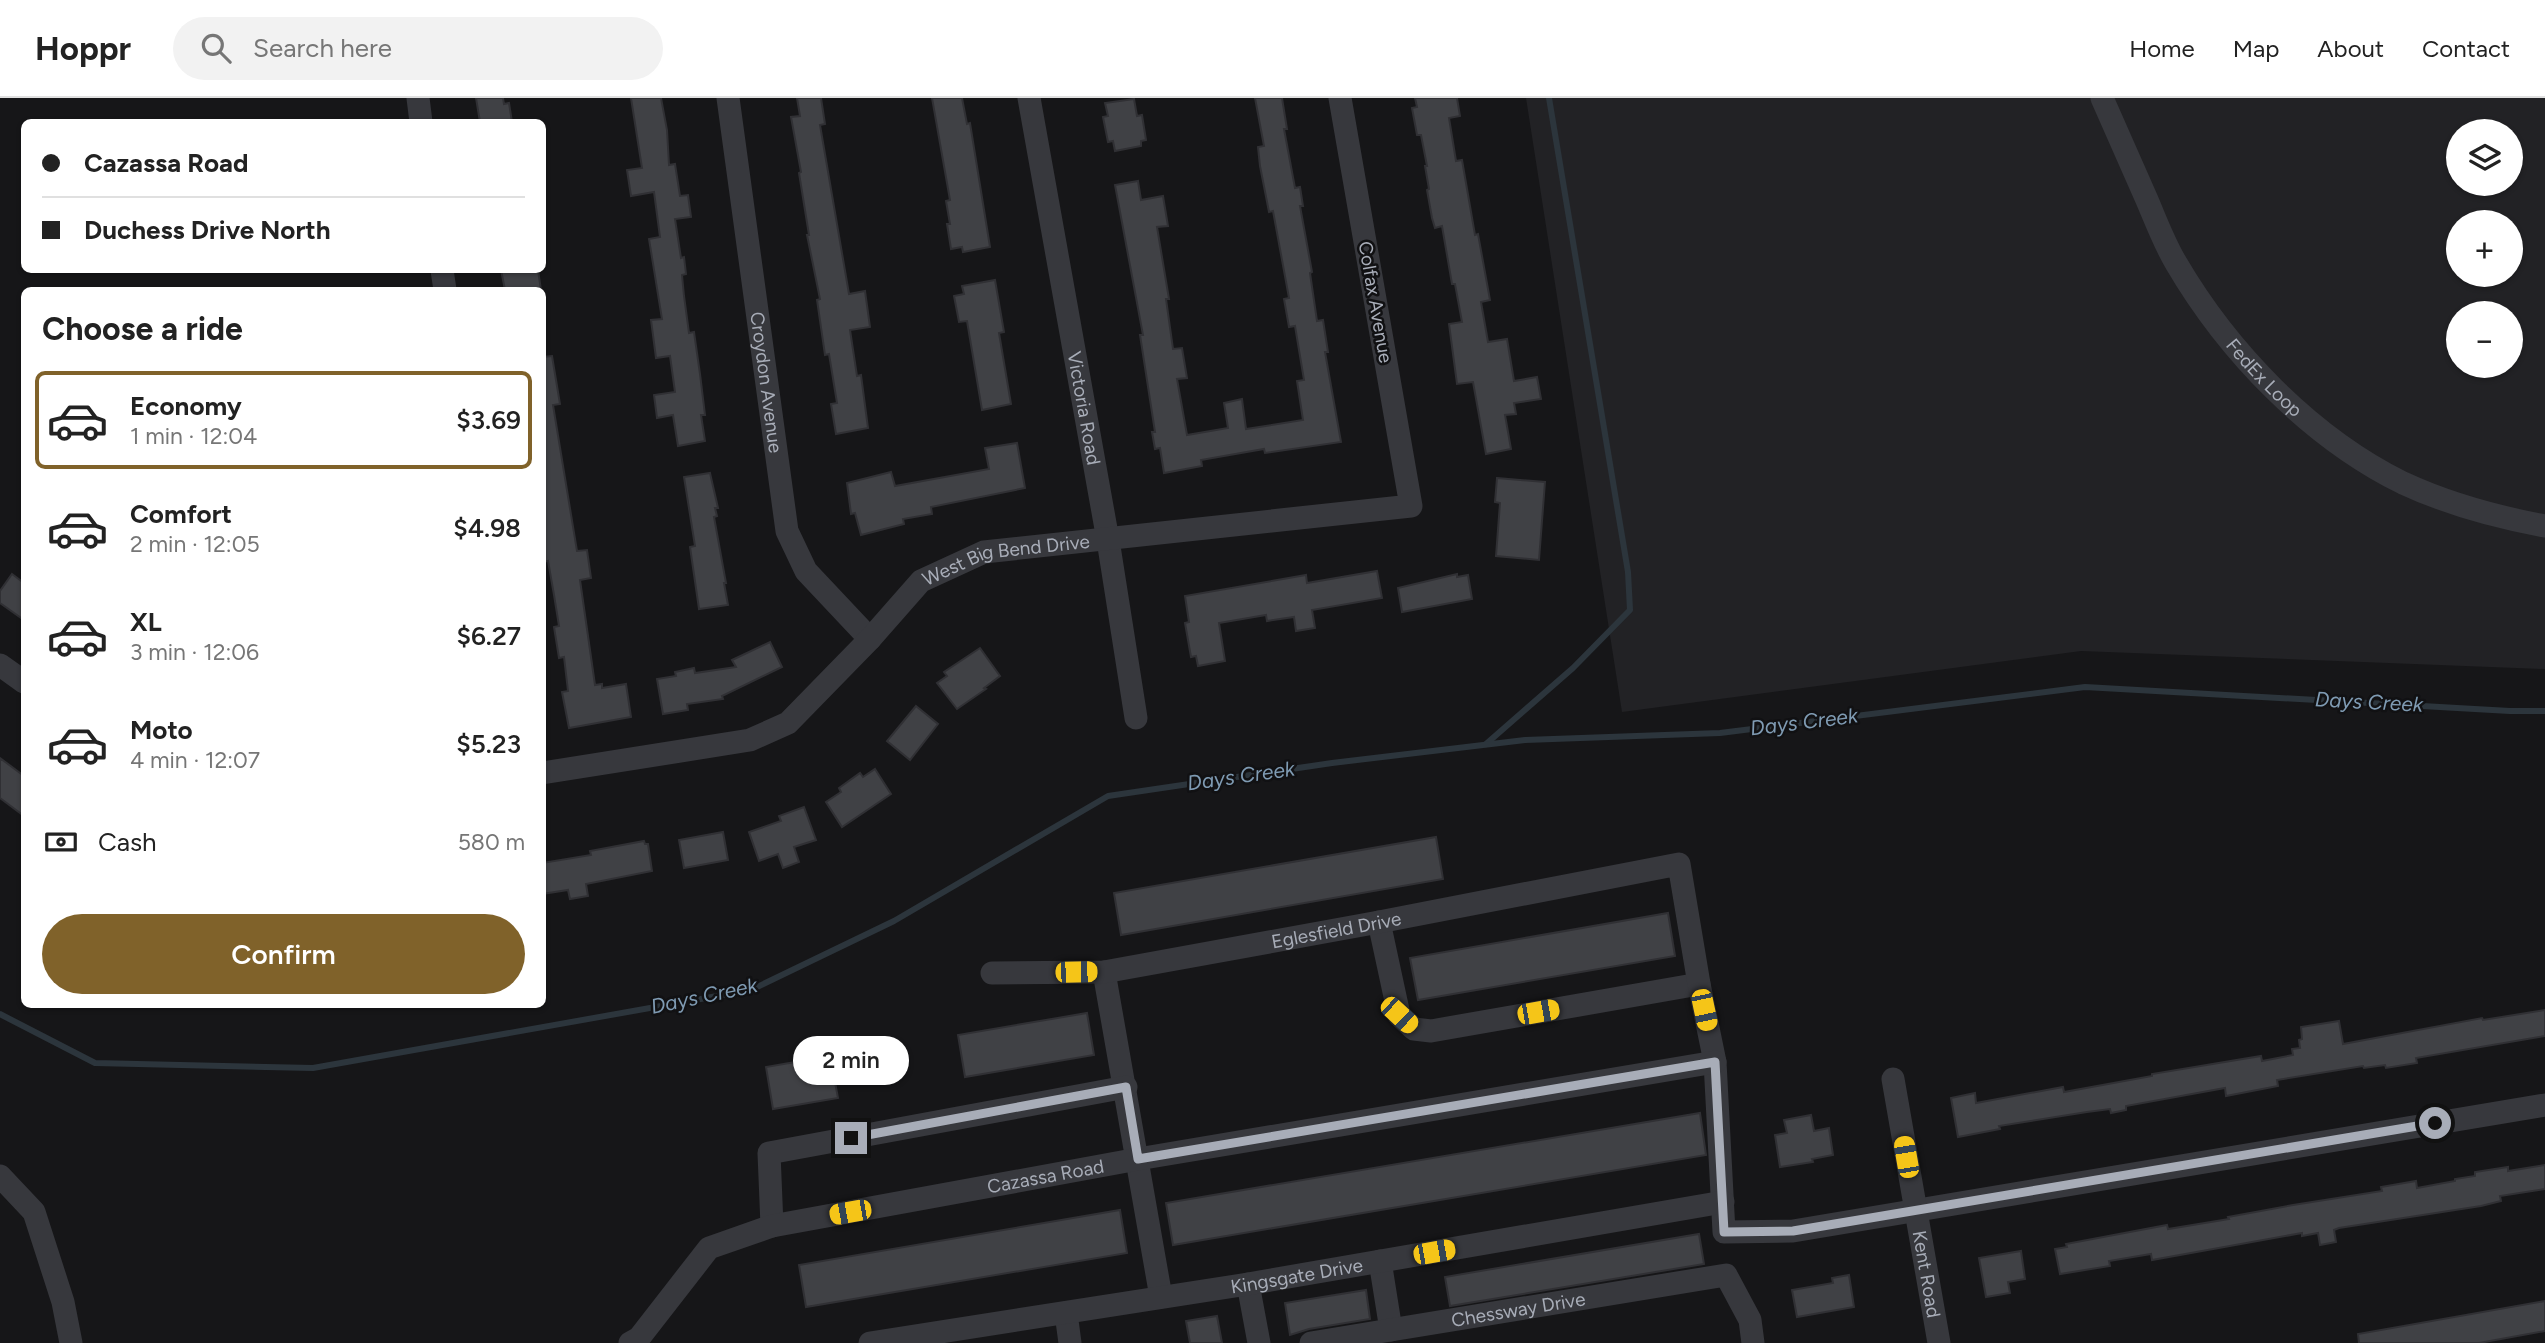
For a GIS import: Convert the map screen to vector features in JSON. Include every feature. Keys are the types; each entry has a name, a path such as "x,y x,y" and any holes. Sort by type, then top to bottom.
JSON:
{"street":[{"path":"418,98 421,119"},
{"name":"Croydon Avenue","path":"728,98 787,531 806,571 870,639"},
{"name":"Victoria Road","path":"1029,98 1108,540 1136,718"},
{"name":"Colfax Avenue","path":"1340,98 1411,506"},
{"name":"FedEx Loop","path":"2102,98 2175,262 2198,298 2262,377 2333,439 2401,482 2479,511 2545,526"},
{"name":"West Big Bend Drive","path":"546,772 750,740 788,723 870,639 921,581 984,552 1411,506"},
{"path":"0,665 21,680"},
{"name":"Eglesfield Drive","path":"992,973 1104,972 1679,864 1699,984"},
{"path":"1379,922 1399,1015 1414,1029 1431,1031 1699,984 1715,1062 1724,1232 1793,1231 2545,1105"},
{"path":"1104,972 1161,1297"},
{"name":"Cazassa Road","path":"630,1343 639,1338 709,1248 772,1226 1138,1159 1715,1062"},
{"name":"Kent Road","path":"1893,1079 1939,1343"},
{"path":"772,1226 769,1153 1126,1087"},
{"path":"0,1176 34,1212 62,1301 71,1343"},
{"name":"Kingsgate Drive","path":"874,1343 1248,1284 1723,1202"},
{"path":"1380,1261 1391,1330"},
{"name":"Chessway Drive","path":"1311,1343 1726,1275 1750,1320 1753,1343"},
{"path":"1248,1284 1259,1343"},
{"path":"1066,1312 1070,1343"}],"shaded area":[{"path":"1526,98 2545,98 2545,669 2081,651 1622,712"}],"building":[{"path":"476,98 503,98 504,104 509,103 512,119 480,119"},
{"path":"631,98 661,98 667,130 669,165 675,164 680,196 688,195 691,217 675,219 681,258 684,257 686,274 682,275 689,333 694,332 700,374 705,441 678,446 673,415 657,418 654,395 675,392 670,356 656,358 651,320 662,319 649,239 660,237 654,192 631,196 627,170 642,168"},
{"path":"797,98 821,98 825,124 820,125 849,294 865,291 870,327 850,330 857,376 861,375 868,428 836,434 831,404 837,403 829,354 825,355 817,300 820,299 807,235 801,172 791,117 800,116"},
{"path":"932,98 962,98 967,124 970,123 990,247 963,252 962,247 951,249 946,201 950,200"},
{"path":"1255,98 1282,98 1287,129 1284,129 1295,188 1300,187 1303,206 1300,206 1312,272 1317,321 1323,320 1328,352 1325,352 1341,442 1265,453 1264,449 1201,460 1202,466 1164,473 1160,448 1155,449 1152,432 1155,432 1140,335 1143,335 1115,185 1138,181 1141,200 1163,196 1168,226 1157,227 1169,299 1166,299 1173,349 1182,348 1187,378 1177,379 1187,435 1228,428 1224,403 1242,399 1246,429 1303,420 1297,381 1304,380 1295,326 1289,327 1284,299 1289,298 1273,211 1269,212 1260,166 1258,147 1264,146"},
{"path":"1415,98 1457,98 1460,116 1449,118 1456,161 1462,160 1490,300 1481,302 1488,342 1507,339 1514,381 1537,377 1541,399 1514,403 1516,414 1505,415 1511,449 1486,454 1473,382 1457,384 1449,324 1462,322 1442,226 1435,228 1432,218 1427,190 1427,166 1412,108 1417,107"},
{"path":"1134,99 1137,116 1142,115 1146,140 1141,141 1141,146 1115,151 1113,141 1108,142 1103,117 1108,116 1105,103"},
{"path":"502,273 538,273 541,287 504,287"},
{"path":"995,280 1004,332 999,333 1011,404 982,410 967,321 959,322 954,296 964,294 962,286"},
{"path":"552,356 560,404 553,405 577,551 587,550 591,578 580,580 595,685 602,684 602,688 626,684 631,717 569,728 562,692 568,691 564,657 559,658 554,627 559,626 546,561 546,357"},
{"path":"1017,443 1025,488 931,507 932,514 903,519 904,524 861,535 855,513 851,514 847,483 891,472 895,486 989,469 985,448"},
{"path":"710,473 718,508 715,508 717,516 714,517 728,605 699,609 690,547 695,546 684,477"},
{"path":"1497,478 1545,482 1539,560 1496,556 1500,503 1495,502"},
{"path":"1377,571 1382,598 1312,610 1315,628 1296,631 1294,617 1267,621 1266,615 1219,623 1225,661 1198,666 1196,656 1191,657 1185,623 1189,622 1185,596 1306,575 1307,583"},
{"path":"12,574 21,581 21,618 0,603 0,591"},
{"path":"1457,574 1457,577 1468,575 1472,599 1402,612 1398,588"},
{"path":"770,642 782,667 722,696 723,699 687,704 688,710 663,714 657,679 676,676 675,672 694,668 695,673 736,667 732,660"},
{"path":"980,648 1000,676 957,709 937,683 947,676 944,672"},
{"path":"916,706 938,724 910,760 887,741"},
{"path":"0,758 21,774 21,814 0,798"},
{"path":"875,769 891,794 842,827 826,802 841,792 839,788 860,773 863,777"},
{"path":"804,807 816,840 794,847 799,862 783,868 778,854 759,861 749,832 781,821 779,816"},
{"path":"723,832 728,860 684,868 679,840"},
{"path":"1436,837 1443,879 1121,935 1114,893"},
{"path":"644,841 648,844 652,871 586,884 588,896 570,899 568,890 546,893 546,862 591,855 590,851"},
{"path":"1668,913 1675,956 1418,1000 1410,958"},
{"path":"2545,1010 2545,1036 2416,1058 2417,1063 2386,1068 2385,1065 2363,1066 2277,1080 2278,1086 2226,1096 2225,1088 2126,1106 2126,1110 2111,1113 2110,1109 2087,1112 1999,1126 2000,1129 1958,1137 1951,1098 1975,1093 1976,1103 2063,1087 2064,1092 2261,1056 2262,1061 2293,1055 2292,1049 2300,1048 2301,1027 2339,1021 2343,1044 2482,1018 2483,1020"},
{"path":"1087,1013 1094,1055 965,1077 958,1035"},
{"path":"830,1056 838,1098 773,1109 766,1067"},
{"path":"1700,1113 1706,1155 1173,1245 1166,1203"},
{"path":"1811,1115 1814,1131 1829,1128 1833,1155 1812,1159 1813,1162 1780,1167 1775,1135 1787,1133 1784,1120"},
{"path":"2545,1165 2545,1189 2500,1196 2501,1201 2481,1206 2339,1228 2334,1230 2336,1242 2320,1245 2318,1233 2302,1236 2302,1233 2152,1260 2151,1254 2109,1261 2110,1266 2060,1274 2055,1249 2067,1247 2066,1244 2167,1225 2168,1229 2382,1191 2381,1187 2416,1181 2417,1188 2475,1176 2475,1172 2508,1167 2508,1171"},
{"path":"1120,1210 1127,1253 806,1307 799,1265"},
{"path":"1699,1234 1704,1264 1450,1306 1445,1277"},
{"path":"2021,1251 2025,1279 2008,1282 2010,1293 1986,1297 1979,1258"},
{"path":"1849,1275 1854,1307 1797,1317 1792,1290 1833,1283 1832,1278"},
{"path":"1366,1290 1370,1319 1309,1329 1290,1335 1285,1303"},
{"path":"2545,1301 2545,1331 2479,1343 2359,1343 2358,1334"},
{"path":"1217,1316 1222,1343 1190,1343 1186,1321"}],"waterway":[{"path":"1486,744 1573,668 1630,610 1628,572 1549,98"},
{"name":"Days Creek","path":"0,1014 95,1063 313,1068 751,990 894,921 1108,796 1332,763 1525,740 1720,733 2085,687 2545,711"}],"route":[{"path":"851,1138 1126,1087 1138,1159 1715,1062 1724,1232 1793,1231 2435,1123"}]}
